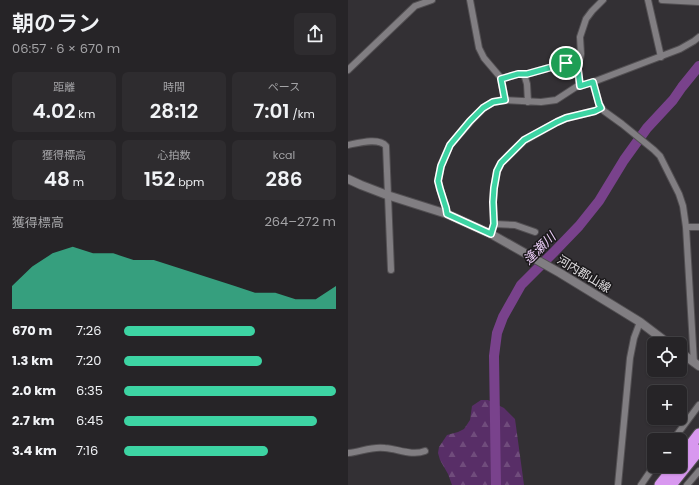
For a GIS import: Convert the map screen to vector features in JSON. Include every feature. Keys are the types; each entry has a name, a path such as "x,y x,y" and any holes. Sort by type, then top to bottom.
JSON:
{"highway":[{"path":"687,450 699,434"},
{"path":"671,485 699,450"},
{"path":"660,485 669,473"}],"main road":[{"name":"河内郡山線","path":"348,179 388,195 447,214 491,234 560,272 640,322 660,337"},
{"path":"687,357 696,364"}],"street":[{"path":"348,70 415,6 432,0"},
{"path":"470,0 479,48 484,58 501,79 505,100"},
{"path":"501,79 577,61 580,59 580,37 586,19 603,0"},
{"path":"648,0 661,57"},
{"path":"662,0 699,2"},
{"path":"447,214 438,181 441,166 450,145 483,108 493,102 505,100 541,102 556,100 572,89 661,57 680,49 699,37"},
{"path":"577,61 580,86"},
{"path":"524,74 527,84 528,102"},
{"path":"593,82 601,108 609,116 622,124 658,153 678,190 686,227 696,364"},
{"path":"491,234 494,224 494,188 497,171 501,163 524,140 566,118 595,111 601,108"},
{"path":"348,145 375,141 386,144 390,270"},
{"path":"494,224 515,225 534,232"},
{"path":"686,227 699,227"},
{"path":"618,485 630,358 634,338 640,322"},
{"path":"677,433 699,404"},
{"path":"348,453 370,448 389,448 398,451 416,453 425,451"},
{"path":"687,485 699,471"},
{"path":"641,485 649,473"}],"green space":[{"path":"481,400 488,400 504,408 515,419 524,485 452,485 440,460 438,453 439,447 447,435 464,429 470,420 472,406"}],"waterway":[{"name":"逢瀬川","path":"496,485 494,356 497,333 503,317 521,285 579,226 599,201 624,160 647,128 673,100 699,66"}],"route":[{"path":"577,61 580,86 593,82 601,108 595,111 566,118 524,140 501,163 497,171 494,188 494,224 491,234 447,214 438,181 441,166 450,145 470,121 489,104 505,100 501,79 518,74 527,74 566,63 577,61"}]}
